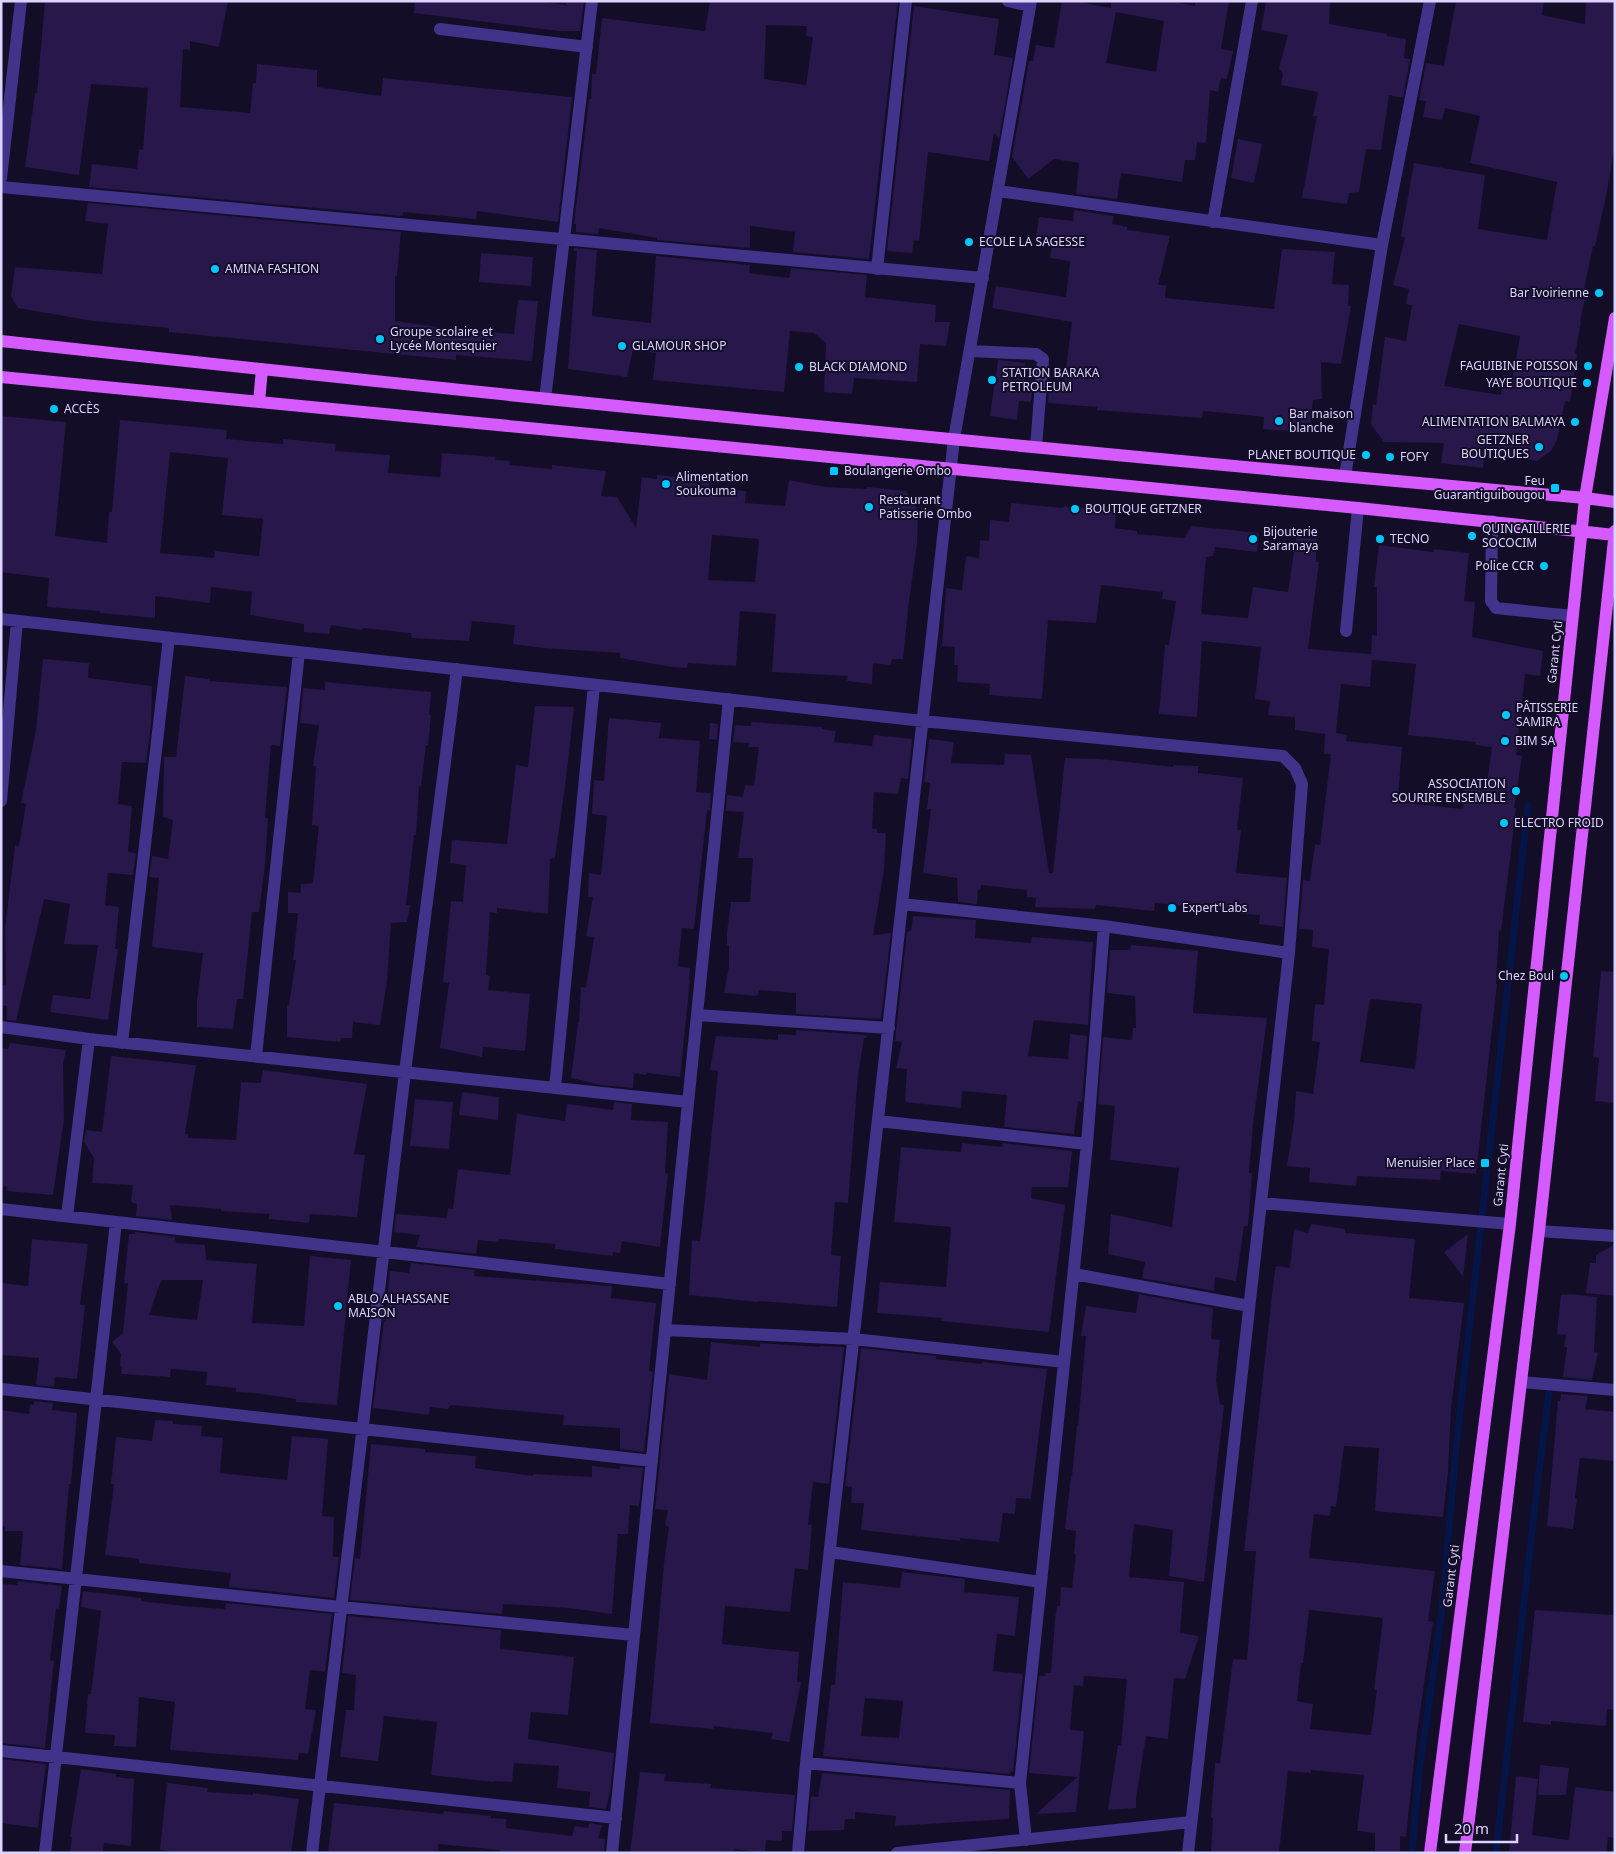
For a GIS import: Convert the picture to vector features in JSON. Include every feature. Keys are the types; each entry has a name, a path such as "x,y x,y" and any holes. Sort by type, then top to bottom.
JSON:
{"main road":[{"name":"Garant Cyti","path":"1430,1853 1510,1224 1582,530 1615,318"},
{"path":"1,341 544,399 1615,502"},
{"path":"259,402 262,370"},
{"path":"1,377 1615,534 1539,1231 1465,1853"}],"street":[{"path":"1,178 21,1"},
{"path":"544,399 592,1"},
{"path":"877,269 906,1"},
{"path":"798,1853 806,1763 954,439 1031,4 1008,1"},
{"path":"1214,222 1252,1"},
{"path":"1345,476 1382,246 1430,1"},
{"path":"440,29 587,47"},
{"path":"1,187 983,278"},
{"path":"998,191 1382,246"},
{"path":"970,351 1036,354 1043,359 1036,447"},
{"path":"1346,631 1358,508"},
{"path":"1492,521 1491,601 1496,608 1573,616"},
{"path":"1,619 923,721 1283,756 1295,768 1302,784 1288,953 1188,1853"},
{"path":"1,801 16,621"},
{"path":"122,1042 170,638"},
{"path":"256,1056 299,652"},
{"path":"312,1853 405,1072 457,669"},
{"path":"555,1088 594,685"},
{"path":"612,1853 729,700"},
{"path":"902,904 1104,926 1288,953"},
{"path":"1026,1840 1020,1783 1087,1144 1104,926"},
{"path":"697,1015 888,1028"},
{"path":"1,1027 88,1039 688,1102"},
{"path":"67,1216 88,1039"},
{"path":"878,1121 1087,1144"},
{"path":"1260,1203 1510,1224"},
{"path":"1,1209 670,1284"},
{"path":"46,1853 116,1222"},
{"path":"1539,1231 1615,1236"},
{"path":"1074,1274 1249,1306"},
{"path":"665,1330 854,1339 1064,1362"},
{"path":"1521,1382 1615,1390"},
{"path":"1,1389 652,1461"},
{"path":"830,1552 1042,1582"},
{"path":"1,1571 341,1607 634,1635"},
{"path":"1,1751 616,1818"},
{"path":"806,1763 1020,1783"},
{"path":"897,1853 1191,1822"}],"building":[{"path":"45,1 228,1 219,47 190,41 190,50 183,49 180,107 250,113 253,83 256,83 257,64 317,70 317,87 381,96 383,78 572,97 558,222 477,211 476,219 403,212 402,216 89,187 92,164 137,169 139,149 143,150 148,88 91,84 79,175 25,167 35,93 37,93"},
{"path":"415,1 538,1 566,5 566,1 584,1 580,31 559,31 414,13"},
{"path":"710,1 898,1 869,259 793,252 795,232 750,226 750,248 657,240 657,238 599,228 598,234 576,232 576,224 574,224 589,99 591,99 592,74 596,74 602,18 705,31","holes":["766,25 807,26 806,36 813,37 806,85 764,79"]},
{"path":"1062,1 1074,1 1111,8 1111,1 1169,1 1195,6 1195,1 1229,1 1221,49 1233,51 1227,79 1221,78 1218,92 1210,90 1206,143 1197,142 1195,160 1185,160 1182,182 1121,173 1117,199 1076,194 1079,163 1054,159 1028,179 1012,157 1029,61 1033,61 1036,45 1054,48","holes":["1116,12 1164,21 1156,72 1106,63"]},
{"path":"1266,1 1320,1 1330,3 1329,24 1406,39 1404,58 1410,59 1403,98 1389,95 1381,150 1366,149 1359,192 1349,193 1347,204 1302,198 1317,116 1313,116 1318,92 1281,85 1283,74 1279,68 1288,35 1261,30"},
{"path":"1456,1 1544,1 1542,15 1585,24 1586,1 1615,1 1615,142 1607,192 1582,299 1585,299 1575,354 1577,354 1570,402 1565,401 1557,440 1551,451 1537,461 1485,450 1483,468 1441,463 1444,443 1384,442 1371,424 1373,404 1376,405 1385,337 1406,341 1412,305 1406,304 1409,289 1393,285 1405,238 1401,236 1414,163 1485,175 1478,229 1547,240 1557,182 1470,163 1480,116 1445,108 1442,120 1423,117 1426,101 1419,100 1426,63 1444,66","holes":["1459,324 1520,336 1513,376 1503,375 1501,395 1444,386"]},
{"path":"914,6 999,19 994,55 1013,58 999,139 994,133 989,161 928,152 919,241 914,240 912,253 887,251"},
{"path":"1238,139 1262,144 1254,183 1231,178"},
{"path":"88,203 401,232 397,276 395,276 395,321 459,330 514,334 518,300 538,301 532,361 456,355 456,360 169,332 169,328 93,321 18,308 11,296 15,267 102,274 108,224 85,221"},
{"path":"1074,210 1114,216 1112,224 1127,227 1127,230 1170,236 1158,285 1166,285 1165,298 1274,309 1282,249 1335,252 1332,284 1349,285 1348,306 1351,306 1341,364 1321,362 1322,399 1313,400 1310,433 1263,429 1264,417 1203,411 1202,418 1097,410 1097,407 1048,403 1049,382 1064,383 1072,322 992,308 996,286 1066,297 1070,261 1050,258 1053,239 1036,237 1039,217 1073,221"},
{"path":"574,248 597,250 592,316 651,323 656,256 750,265 749,273 789,278 791,268 867,275 865,297 936,305 935,322 950,322 946,346 920,344 917,382 854,378 852,394 824,392 826,343 814,333 790,331 784,392 653,380 656,353 633,349 627,377 568,369 577,251 574,251"},
{"path":"481,253 533,257 531,286 479,282"},
{"path":"998,360 1025,363 1023,380 1033,381 1031,402 1019,401 1017,420 990,416"},
{"path":"1,416 66,422 55,536 107,543 109,512 112,512 120,420 227,430 226,439 283,444 283,439 336,444 335,451 390,455 388,473 440,477 442,453 496,457 495,460 510,461 509,465 552,469 552,465 606,471 601,496 617,497 636,528 642,477 657,479 657,475 710,480 709,489 746,491 745,503 785,506 789,480 825,487 867,489 867,487 906,491 918,511 917,544 903,659 892,659 890,665 873,663 872,684 847,681 848,676 772,672 776,614 740,611 736,666 688,663 687,668 620,658 620,653 513,644 515,625 472,621 469,641 412,638 411,633 363,628 362,630 331,625 329,634 304,632 304,624 250,615 252,592 211,587 210,603 155,596 155,618 47,607 49,578 1,572","holes":["170,452 228,458 222,515 263,519 259,556 215,551 214,558 160,553","712,535 759,539 755,582 708,580"]},
{"path":"1011,503 1116,511 1115,528 1137,531 1137,534 1184,538 1192,526 1259,533 1257,552 1215,547 1213,556 1206,557 1201,614 1248,618 1253,587 1288,592 1296,538 1316,539 1316,562 1319,562 1308,649 1371,654 1372,635 1377,636 1377,587 1374,587 1379,545 1433,552 1434,549 1469,553 1464,601 1475,602 1472,637 1543,651 1540,676 1525,674 1516,755 1522,756 1514,808 1516,808 1501,931 1499,930 1497,984 1476,1174 1441,1171 1440,1180 1357,1176 1356,1186 1309,1182 1310,1168 1287,1166 1294,1121 1296,1091 1313,1094 1320,1042 1312,1041 1315,1004 1324,1005 1329,949 1312,947 1313,930 1299,929 1303,880 1310,881 1315,844 1320,845 1331,754 1324,754 1325,734 1295,730 1295,717 1268,715 1270,701 1255,699 1261,647 1202,641 1197,717 1159,714 1165,645 1169,645 1176,601 1162,599 1163,592 1101,585 1096,623 1048,620 1042,699 989,695 990,684 957,682 958,665 954,665 955,647 942,646 946,588 962,590 966,556 979,558 980,540 989,541 990,520 1009,522","holes":["1372,660 1416,664 1408,735 1476,742 1475,745 1492,747 1486,790 1464,789 1463,809 1414,804 1415,799 1398,797 1402,747 1346,741 1347,735 1336,733 1341,684 1370,687","1370,999 1422,1004 1415,1069 1360,1062"]},
{"path":"43,659 89,663 88,678 152,686 151,724 146,763 122,762 118,804 132,806 128,852 136,853 133,875 108,873 105,905 119,907 115,949 118,949 108,1020 50,1012 53,995 90,999 98,945 64,944 70,904 44,899 16,1021 7,1020 7,1006 1,1005 1,986 6,985 5,929 15,845 19,846 26,804 21,803 36,730"},
{"path":"185,676 209,679 209,681 287,687 280,746 271,745 265,818 268,818 265,865 259,912 252,912 243,999 237,999 233,1029 197,1027 197,1001 203,953 152,947 159,878 149,877 152,856 168,859 173,820 163,817 164,757 176,757"},
{"path":"325,682 431,692 428,745 426,745 421,787 419,786 416,835 414,835 406,905 410,905 407,922 391,923 387,981 380,1025 353,1022 352,1038 341,1038 340,1042 287,1037 287,1005 289,1005 296,960 293,960 298,913 288,913 288,892 301,893 301,884 313,883 319,826 312,825 316,766 313,766 319,725 300,723 303,688 325,690"},
{"path":"535,706 574,707 555,858 550,859 548,914 497,908 497,913 490,912 486,975 490,976 488,990 530,994 525,1051 483,1047 482,1057 440,1048 449,983 443,982 451,901 463,902 466,865 450,863 452,840 507,844 516,765 528,767"},
{"path":"609,718 661,723 659,738 700,741 696,792 711,793 710,811 707,810 694,929 682,928 678,966 690,968 690,980 680,1077 634,1073 633,1088 601,1085 571,1078 579,1023 581,987 586,988 594,937 586,936 593,897 588,897 589,873 601,875 607,816 592,814 594,780 604,781"},
{"path":"752,722 822,727 822,729 836,731 834,742 872,746 874,735 912,739 908,779 901,778 898,794 874,792 872,829 877,829 877,833 886,833 884,870 873,935 891,933 881,1019 796,1014 796,993 759,990 757,996 724,993 729,966 727,932 731,902 750,902 753,858 738,858 744,812 726,811 727,795 743,797 745,785 754,786 759,747 748,747 749,743 733,742 735,725 751,726"},
{"path":"710,723 718,724 717,740 709,739"},
{"path":"929,739 954,742 951,763 1004,765 1005,754 1031,755 1049,873 1053,873 1065,758 1100,759 1173,767 1173,765 1198,766 1198,773 1243,778 1237,830 1241,830 1236,873 1287,878 1283,927 1259,924 1260,915 1190,910 1190,907 1155,903 1154,911 1096,905 1095,909 1035,907 1036,898 1027,897 1027,890 981,885 980,890 978,890 977,904 958,902 957,878 923,873 931,809 927,809 930,783 924,782"},
{"path":"913,916 976,920 975,938 1031,943 1032,937 1093,942 1088,1025 1034,1020 1028,1056 1068,1059 1070,1034 1087,1036 1082,1102 1078,1101 1074,1134 1004,1127 1007,1095 962,1091 961,1108 905,1102 907,1069 896,1068 902,1042 895,1041 907,932 911,931"},
{"path":"1131,945 1198,951 1193,1013 1267,1018 1253,1124 1249,1173 1252,1173 1248,1226 1244,1226 1236,1281 1215,1277 1214,1291 1142,1278 1145,1262 1108,1254 1111,1214 1172,1227 1179,1168 1110,1160 1115,1106 1098,1104 1103,1037 1132,1040 1133,1028 1136,1028 1135,996 1107,993 1110,950 1130,950"},
{"path":"1601,971 1615,972 1615,1103 1595,1101 1599,1058 1593,1057"},
{"path":"796,1030 867,1035 864,1038 858,1075 848,1203 835,1202 831,1255 841,1256 837,1307 689,1295 692,1240 700,1241 704,1209 718,1071 710,1070 716,1036 778,1040 778,1034 796,1035"},
{"path":"10,1043 66,1050 63,1064 64,1119 53,1195 7,1191 7,1186 1,1187 1,1048 8,1049"},
{"path":"111,1056 196,1065 185,1134 188,1134 188,1138 236,1140 241,1082 261,1083 263,1070 367,1084 354,1154 365,1155 357,1217 310,1214 309,1223 269,1219 269,1214 170,1205 172,1220 136,1216 137,1204 131,1202 133,1185 92,1183 94,1158 84,1142 86,1130 102,1132"},
{"path":"462,1092 499,1097 498,1120 459,1115"},
{"path":"415,1099 453,1102 449,1149 410,1146"},
{"path":"614,1102 632,1104 631,1120 668,1122 665,1173 668,1174 660,1247 622,1241 620,1253 613,1252 613,1256 555,1249 555,1244 499,1239 498,1242 478,1240 476,1254 416,1247 420,1235 394,1232 396,1214 447,1218 448,1208 453,1209 458,1169 510,1175 517,1114 565,1121 567,1104 613,1110"},
{"path":"962,1143 1002,1147 1003,1143 1072,1151 1068,1187 1032,1187 1031,1198 1065,1205 1049,1332 941,1321 942,1318 877,1313 880,1282 946,1287 951,1227 894,1222 901,1147 961,1152"},
{"path":"1311,1224 1345,1229 1345,1233 1415,1239 1409,1298 1464,1303 1451,1409 1448,1472 1443,1517 1375,1511 1379,1448 1344,1446 1336,1507 1331,1506 1330,1516 1314,1514 1309,1558 1435,1571 1428,1621 1433,1622 1417,1733 1406,1837 1400,1836 1400,1851 1375,1851 1375,1833 1357,1831 1364,1775 1311,1770 1311,1773 1288,1771 1279,1853 1211,1853 1213,1818 1211,1817 1215,1763 1220,1763 1233,1659 1247,1660 1256,1551 1244,1551 1274,1277 1276,1266 1290,1268 1294,1229 1308,1233","holes":["1309,1610 1383,1618 1374,1690 1377,1690 1371,1735 1310,1729 1313,1704 1297,1701"]},
{"path":"135,1232 175,1237 176,1243 205,1245 206,1260 257,1264 252,1323 304,1326 310,1256 351,1260 337,1405 296,1402 296,1399 236,1392 236,1388 206,1385 207,1372 171,1369 170,1377 121,1374 121,1354 112,1342 123,1333 128,1283 124,1283 129,1234 135,1234","holes":["161,1280 203,1280 197,1320 149,1315"]},
{"path":"1468,1234 1463,1277 1444,1252"},
{"path":"32,1239 88,1244 80,1305 85,1305 77,1379 55,1377 54,1387 36,1385 39,1358 1,1355 1,1283 28,1286"},
{"path":"1615,1244 1615,1296 1586,1293 1590,1263 1596,1263 1596,1255"},
{"path":"411,1263 475,1270 474,1276 612,1286 611,1298 656,1303 649,1371 653,1372 644,1452 620,1449 620,1428 563,1425 564,1415 451,1405 448,1409 430,1407 429,1415 373,1408 390,1271 409,1273"},
{"path":"1139,1294 1213,1308 1211,1339 1220,1340 1216,1380 1220,1404 1224,1405 1204,1582 1169,1576 1173,1530 1134,1524 1129,1577 1184,1582 1180,1633 1199,1636 1185,1679 1174,1678 1168,1739 1146,1736 1136,1808 1108,1810 1118,1745 1121,1745 1127,1679 1084,1676 1083,1686 1074,1685 1070,1730 1084,1731 1076,1812 1036,1814 1077,1777 1029,1773 1039,1676 1051,1673 1055,1619 1057,1606 1060,1606 1061,1587 1072,1588 1076,1554 1074,1554 1076,1531 1065,1529 1078,1426 1086,1336 1081,1336 1086,1306 1136,1313"},
{"path":"1571,1294 1597,1297 1594,1352 1598,1353 1592,1380 1563,1377 1567,1347 1564,1347 1566,1335 1557,1334 1561,1295"},
{"path":"711,1342 760,1347 760,1343 844,1347 829,1484 813,1482 808,1525 812,1525 808,1570 795,1568 790,1612 725,1606 722,1644 799,1652 797,1682 801,1682 789,1742 771,1739 773,1733 714,1726 713,1729 650,1723 664,1563 669,1527 665,1525 668,1510 655,1509 669,1374 707,1380"},
{"path":"861,1348 936,1356 936,1359 1047,1369 1031,1499 1016,1498 1015,1514 1003,1513 999,1542 960,1538 960,1541 861,1530 864,1503 851,1503 852,1487 845,1486"},
{"path":"1561,1394 1588,1396 1585,1409 1615,1412 1615,1461 1580,1458 1573,1529 1547,1526 1558,1401 1560,1401"},
{"path":"34,1401 53,1403 52,1410 77,1413 62,1569 20,1565 23,1531 5,1531 5,1526 1,1526 1,1410 29,1414 30,1404 34,1405"},
{"path":"155,1420 173,1421 173,1424 202,1426 201,1436 223,1438 220,1473 287,1480 292,1436 328,1439 322,1516 334,1517 333,1557 339,1557 334,1598 229,1587 231,1573 139,1563 139,1559 105,1555 114,1484 111,1484 116,1437 152,1441"},
{"path":"371,1444 425,1449 425,1452 476,1456 475,1468 533,1476 533,1474 592,1477 592,1466 620,1469 620,1466 643,1468 639,1506 630,1505 628,1534 618,1534 612,1614 569,1608 503,1604 502,1614 350,1600 355,1558 360,1559"},
{"path":"902,1572 965,1579 964,1592 1019,1597 1015,1636 997,1634 993,1671 1023,1674 1013,1772 1010,1771 1010,1774 823,1756 831,1685 835,1685 843,1582 900,1588","holes":["865,1698 903,1701 899,1738 861,1736"]},
{"path":"18,1581 62,1586 59,1609 56,1608 50,1660 54,1661 45,1748 1,1743 1,1584 17,1585"},
{"path":"83,1591 141,1598 141,1601 184,1606 225,1609 226,1603 332,1614 325,1672 310,1670 305,1709 316,1710 308,1754 299,1753 298,1760 170,1750 175,1702 139,1697 136,1747 114,1746 115,1735 85,1733 88,1694 91,1694 101,1611 81,1607"},
{"path":"1535,1610 1615,1615 1615,1710 1607,1709 1606,1726 1551,1721 1551,1725 1523,1722"},
{"path":"348,1616 501,1630 500,1649 574,1657 568,1715 531,1712 528,1739 614,1753 606,1809 589,1807 590,1792 557,1788 559,1766 514,1763 512,1782 494,1782 431,1775 437,1722 384,1716 378,1761 340,1757 346,1710 354,1710 356,1675 342,1673"},
{"path":"1,1759 46,1764 38,1828 1,1823"},
{"path":"1540,1765 1569,1768 1566,1795 1538,1795"},
{"path":"81,1769 116,1774 116,1777 134,1779 131,1846 104,1843 103,1853 70,1853 72,1837 70,1837"},
{"path":"640,1772 665,1774 664,1781 711,1784 710,1788 795,1795 792,1831 782,1831 782,1841 766,1840 765,1853 734,1849 733,1853 630,1853"},
{"path":"822,1773 1010,1790 1009,1819 895,1826 896,1816 855,1812 855,1819 845,1819 844,1830 808,1831 811,1796 818,1797"},
{"path":"1516,1776 1538,1779 1532,1835 1569,1840 1575,1787 1615,1792 1615,1838 1608,1837 1606,1853 1509,1853"},
{"path":"167,1783 208,1788 207,1792 253,1795 253,1793 299,1799 291,1853 168,1853 168,1851 160,1850"},
{"path":"334,1803 443,1814 444,1811 491,1816 491,1818 506,1819 506,1828 572,1836 575,1826 588,1828 589,1823 602,1825 598,1838 605,1839 604,1853 500,1853 500,1850 438,1844 438,1853 328,1853"}],"waterway":[{"path":"1412,1853 1419,1773 1441,1618 1457,1438 1528,806"},
{"path":"1496,1853 1549,1392"}],"place":[{"name":"ECOLE LA SAGESSE","path":"969,242"},
{"name":"AMINA FASHION","path":"215,269"},
{"name":"Bar Ivoirienne","path":"1599,293"},
{"name":"Groupe scolaire et Lycée Montesquier","path":"380,339"},
{"name":"GLAMOUR SHOP","path":"622,346"},
{"name":"FAGUIBINE POISSON","path":"1588,366"},
{"name":"BLACK DIAMOND","path":"799,367"},
{"name":"STATION BARAKA PETROLEUM","path":"992,380"},
{"name":"YAYE BOUTIQUE","path":"1587,383"},
{"name":"ACCÈS","path":"54,409"},
{"name":"Bar maison blanche","path":"1279,421"},
{"name":"ALIMENTATION BALMAYA","path":"1575,422"},
{"name":"GETZNER BOUTIQUES","path":"1539,447"},
{"name":"PLANET BOUTIQUE","path":"1366,455"},
{"name":"FOFY","path":"1390,457"},
{"name":"Boulangerie Ombo","path":"834,471"},
{"name":"Alimentation Soukouma","path":"666,484"},
{"name":"Feu Guarantiguibougou","path":"1555,488"},
{"name":"Restaurant Patisserie Ombo","path":"869,507"},
{"name":"BOUTIQUE GETZNER","path":"1075,509"},
{"name":"QUINCAILLERIE SOCOCIM","path":"1472,536"},
{"name":"Bijouterie Saramaya","path":"1253,539"},
{"name":"TECNO","path":"1380,539"},
{"name":"Police CCR","path":"1544,566"},
{"name":"PÂTISSERIE SAMIRA","path":"1506,715"},
{"name":"BIM SA","path":"1505,741"},
{"name":"ASSOCIATION SOURIRE ENSEMBLE","path":"1516,791"},
{"name":"ELECTRO FROID","path":"1504,823"},
{"name":"Expert'Labs","path":"1172,908"},
{"name":"Chez Boul","path":"1564,976"},
{"name":"Menuisier Place","path":"1485,1163"},
{"name":"ABLO ALHASSANE MAISON","path":"338,1306"}]}
